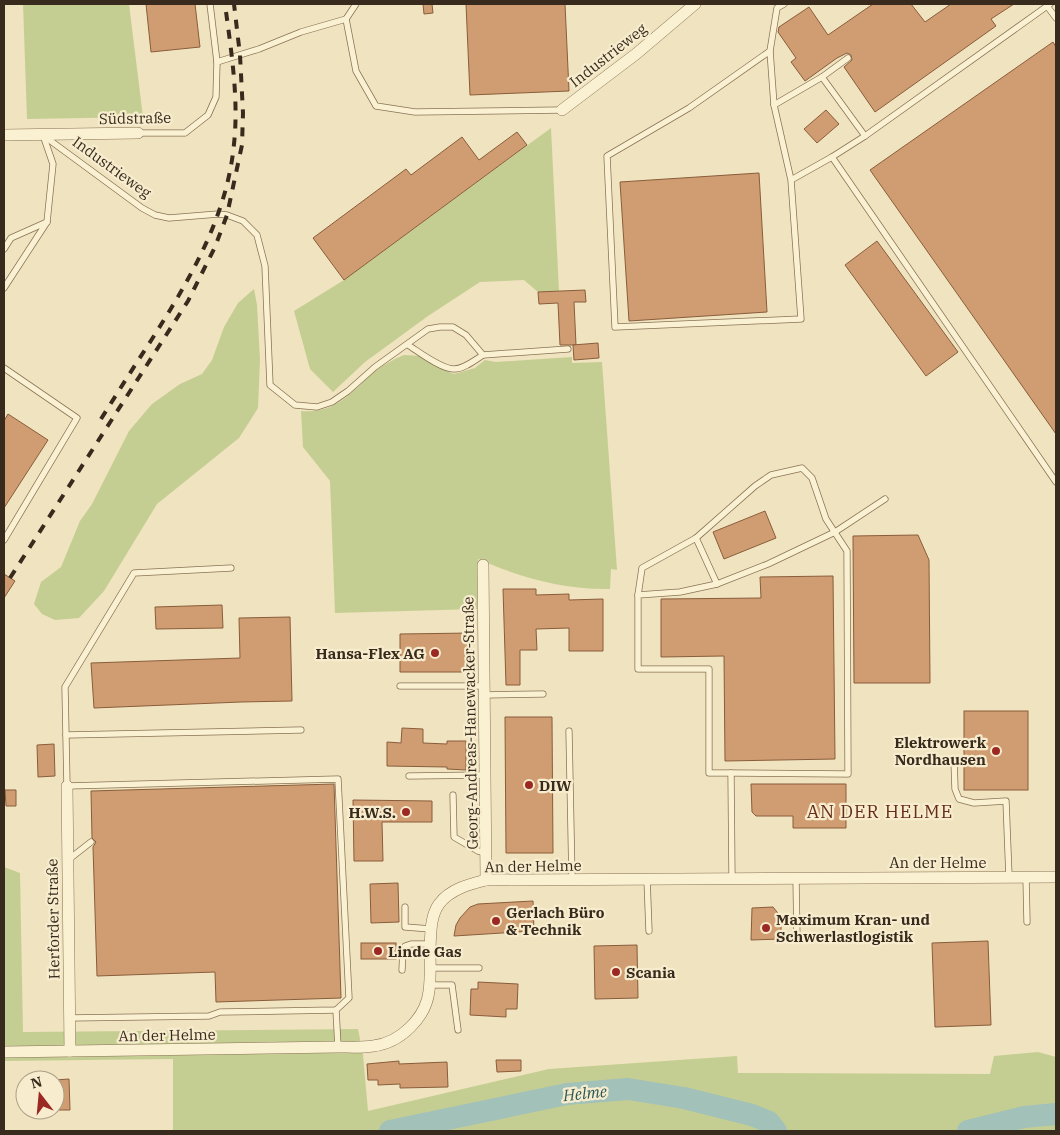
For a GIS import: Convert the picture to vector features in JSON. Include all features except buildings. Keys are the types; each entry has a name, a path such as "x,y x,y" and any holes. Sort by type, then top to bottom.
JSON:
{"street":[{"name":"Industrieweg","path":"562,110 636,54 695,4"},
{"name":"Südstraße","path":"4,135 138,134"},
{"name":"Georg-Andreas-Hanewacker-Straße","path":"483,565 486,880"},
{"name":"Herforder Straße","path":"67,786 70,1051"},
{"name":"An der Helme","path":"4,1052 374,1046 390,1041 403,1034 416,1021 424,1008 429,992 431,921 440,903 452,892 467,885 486,880 1056,877"}],"lane":[{"name":"Südstraße","path":"138,134 185,133 208,115 216,97 217,62 210,4"},
{"path":"217,62 259,49 301,32 346,19 356,4"},
{"path":"770,51 689,108 607,156 615,327 801,319 791,180 774,104 770,51 777,8 784,4"},
{"path":"791,180 865,136 1049,5 1056,18"},
{"path":"346,19 356,71 376,106 415,112 562,110"},
{"path":"774,104 822,77 848,58"},
{"path":"822,77 865,136"},
{"path":"4,288 47,222 53,164 43,134"},
{"name":"Industrieweg","path":"43,134 142,208 155,215 169,218 227,215 243,221 257,235 265,266 270,385 295,404 317,407 332,402 348,391 375,367 408,345"},
{"path":"832,157 1056,482"},
{"path":"4,250 11,238 47,222"},
{"path":"483,355 466,335 454,328 440,327 428,330 408,345 440,365 454,369 471,364 483,355 568,349"},
{"path":"4,368 77,418 4,540"},
{"path":"802,468 812,478 826,520 835,532 846,551 848,774 709,773 709,669 638,668 638,595 642,568 696,538 755,486 771,475 802,468"},
{"path":"638,595 680,592 717,584 768,564 835,532 885,499"},
{"path":"696,538 717,584"},
{"path":"69,1018 209,1016 220,1012 336,1010 349,998 338,780 67,786 65,687 134,573 230,568"},
{"path":"400,686 543,694"},
{"path":"66,735 302,730"},
{"path":"569,731 572,880"},
{"path":"954,760 955,789 960,798 974,803 1006,801 1009,877"},
{"path":"731,773 732,879"},
{"path":"409,776 485,775"},
{"path":"454,795 454,837 478,851 486,853"},
{"path":"68,860 91,842"},
{"path":"1026,877 1027,922"},
{"path":"796,878 797,940"},
{"path":"646,879 649,931"},
{"path":"405,907 405,927 431,929"},
{"path":"402,970 405,946 411,944 430,944"},
{"path":"430,968 478,968"},
{"path":"429,985 452,985 458,1030"},
{"path":"336,1010 338,1047"}],"green space":[{"path":"23,4 129,4 143,117 27,119"},
{"path":"551,128 559,291 538,292 524,280 480,282 428,316 365,362 333,392 310,369 294,311 344,280"},
{"path":"254,289 257,305 260,360 258,408 239,438 157,504 104,591 79,618 55,620 42,614 34,604 41,582 61,567 80,521 92,504 129,431 152,404 180,384 202,374 212,360 224,327 238,303"},
{"path":"404,355 421,356 433,365 454,374 475,368 485,360 496,362 572,357 572,363 602,362 617,570 611,569 610,589 559,585 526,577 478,559 477,609 335,613 330,481 303,447 301,411 313,411 333,406 350,394 377,369"},
{"path":"4,867 20,873 23,1032 358,1029 363,1055 368,1111 549,1069 737,1056 738,1073 990,1074 994,1056 1038,1052 1056,1057 1056,1131 173,1131 173,1059 4,1061"}],"waterway":[{"name":"Helme","path":"390,1131 567,1094 628,1089 684,1098 752,1115 769,1122 776,1131"},
{"name":"Helme","path":"968,1131 1024,1117 1056,1114"}],"railway":[{"path":"101,419 193,270 205,246 224,197 234,144 236,109 234,74 225,4"},
{"path":"10,578 188,301 215,247 227,215 242,145 243,113 240,55 234,4"}],"place":[{"name":"Hansa-Flex AG","path":"435,653"},
{"name":"Elektrowerk Nordhausen","path":"996,751"},
{"name":"DIW","path":"529,785"},
{"name":"H.W.S.","path":"406,812"},
{"name":"Gerlach Büro & Technik","path":"496,921"},
{"name":"Maximum Kran- und Schwerlastlogistik","path":"766,928"},
{"name":"Linde Gas","path":"378,951"},
{"name":"Scania","path":"616,972"}],"district":[{"name":"AN DER HELME","path":"880,811"}]}
